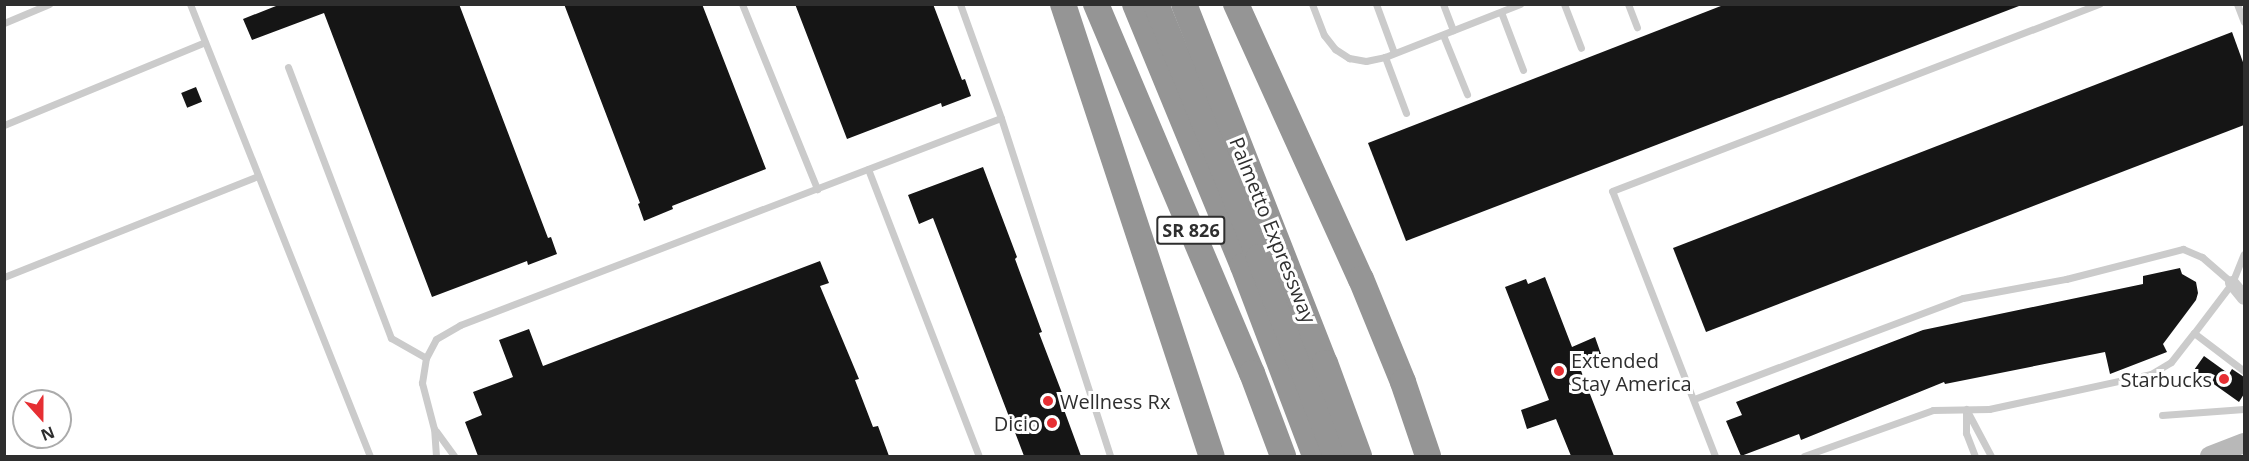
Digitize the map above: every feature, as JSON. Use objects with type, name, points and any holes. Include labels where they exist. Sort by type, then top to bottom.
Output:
[{"type":"highway","points":[[1063,4],[1212,456]]},
{"type":"highway","name":"SR 826","points":[[1096,4],[1252,373],[1283,456]]},
{"type":"highway","points":[[1135,4],[1243,266],[1315,456]]},
{"type":"highway","points":[[1156,4],[1259,257],[1336,456]]},
{"type":"highway","name":"Palmetto Expressway","points":[[1184,4],[1325,363],[1359,456]]},
{"type":"highway","points":[[1236,4],[1361,279],[1403,382],[1428,456]]},
{"type":"main road","points":[[2210,456],[2244,443]]},
{"type":"street","points":[[2232,283],[2244,298]]},
{"type":"lane","points":[[4,23],[50,4]]},
{"type":"lane","points":[[190,4],[370,456]]},
{"type":"lane","points":[[742,4],[817,189]]},
{"type":"lane","points":[[960,4],[1001,118],[1110,456]]},
{"type":"lane","points":[[1312,4],[1324,35],[1335,49],[1350,58],[1366,61],[1385,57],[1520,4]]},
{"type":"lane","points":[[1376,4],[1394,53]]},
{"type":"lane","points":[[1443,4],[1453,30]]},
{"type":"lane","points":[[1564,4],[1581,48]]},
{"type":"lane","points":[[1628,4],[1637,27]]},
{"type":"lane","points":[[1715,456],[1612,191],[2099,4]]},
{"type":"lane","points":[[2237,4],[2244,22]]},
{"type":"lane","points":[[1501,12],[1523,70]]},
{"type":"lane","points":[[1443,35],[1467,94]]},
{"type":"lane","points":[[4,125],[205,42]]},
{"type":"lane","points":[[1385,57],[1406,113]]},
{"type":"lane","points":[[288,67],[391,338],[426,358]]},
{"type":"lane","points":[[436,456],[434,429],[422,383],[426,358],[436,339],[460,325],[1001,118]]},
{"type":"lane","points":[[868,169],[979,456]]},
{"type":"lane","points":[[4,278],[258,176]]},
{"type":"lane","points":[[1694,399],[1963,298],[2066,279],[2183,249],[2202,257],[2232,283]]},
{"type":"lane","points":[[1804,456],[1933,410],[1989,409],[2151,374],[2171,362],[2194,333],[2232,283],[2244,254]]},
{"type":"lane","points":[[2194,333],[2244,371]]},
{"type":"lane","points":[[1966,409],[1966,433],[1975,456]]},
{"type":"lane","points":[[1966,409],[1991,456]]},
{"type":"lane","points":[[2162,415],[2244,409]]},
{"type":"lane","points":[[434,429],[454,456]]},
{"type":"building","points":[[281,4],[459,4],[548,238],[551,237],[557,254],[528,265],[527,261],[432,297],[324,13],[252,40],[243,19]]},
{"type":"building","points":[[564,4],[702,4],[766,169],[672,206],[673,209],[644,221],[638,204],[640,203]]},
{"type":"building","points":[[795,4],[933,4],[962,80],[965,79],[971,96],[942,107],[941,103],[847,139]]},
{"type":"building","points":[[1726,4],[2019,6],[1406,241],[1368,143]]},
{"type":"building","points":[[2232,32],[2244,65],[2244,125],[1706,332],[1673,248]]},
{"type":"building","points":[[196,87],[202,102],[187,108],[181,93]]},
{"type":"building","points":[[983,167],[1017,257],[1015,259],[1042,332],[1039,333],[1067,406],[1063,407],[1081,456],[1024,456],[933,218],[919,224],[908,195]]},
{"type":"building","points":[[820,261],[829,283],[820,286],[859,379],[855,380],[873,427],[878,426],[889,456],[478,456],[465,422],[482,415],[473,392],[513,377],[499,340],[529,329],[543,366]]},
{"type":"building","points":[[2180,268],[2182,274],[2196,282],[2198,293],[2196,300],[2163,344],[2167,352],[2110,374],[2105,352],[1945,384],[1944,382],[1801,440],[1799,434],[1741,456],[1726,421],[1742,415],[1736,402],[1923,330],[2143,284],[2143,276]]},
{"type":"building","name":"Extended Stay America","points":[[1545,277],[1572,347],[1595,337],[1601,354],[1578,363],[1614,456],[1571,456],[1556,419],[1527,429],[1521,410],[1549,400],[1505,287],[1526,279],[1528,284]]},
{"type":"building","name":"Starbucks","points":[[2204,356],[2229,374],[2232,369],[2244,377],[2244,394],[2239,402],[2194,370]]},
{"type":"place","name":"Extended Stay America","points":[[1559,371]]},
{"type":"place","name":"Starbucks","points":[[2224,379]]},
{"type":"place","name":"Wellness Rx","points":[[1048,401]]},
{"type":"place","name":"Dicio","points":[[1052,423]]}]
